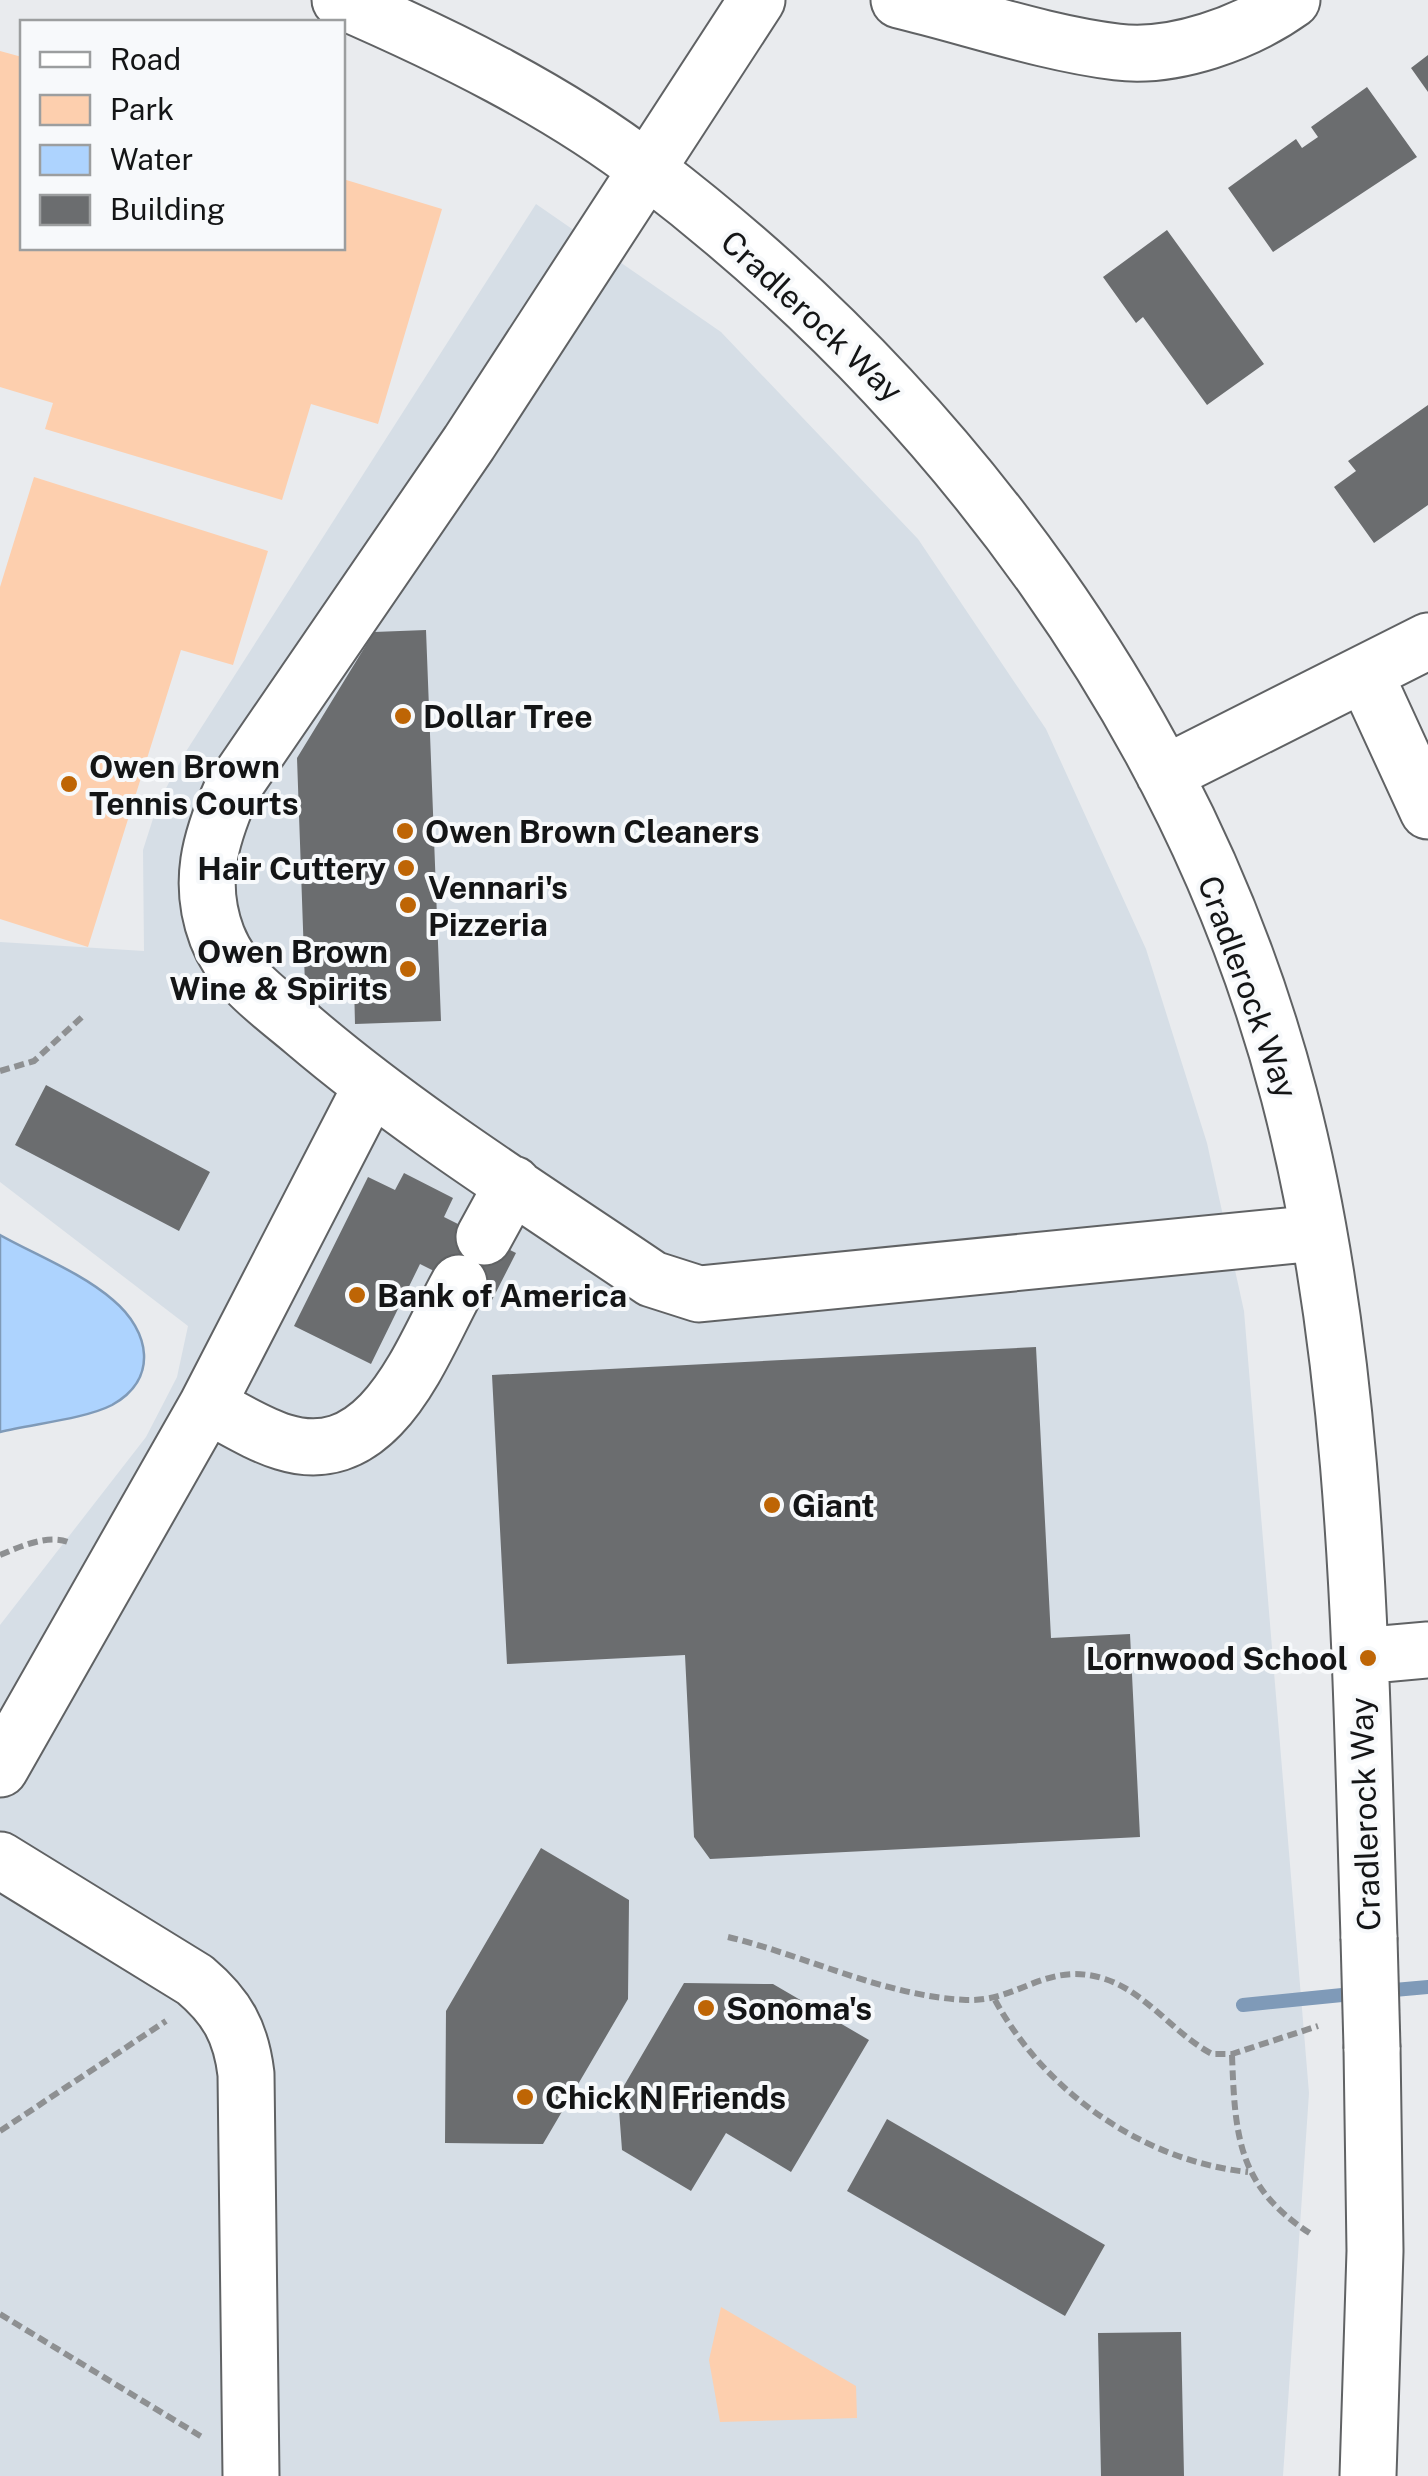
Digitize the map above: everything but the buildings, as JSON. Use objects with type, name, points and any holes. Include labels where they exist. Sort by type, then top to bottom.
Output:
[{"type":"street","name":"Cradlerock Way","points":[[340,0],[400,26],[534,97],[646,168],[801,299],[871,364],[954,458],[1084,637],[1164,774],[1261,1005],[1289,1096],[1317,1233],[1349,1482],[1360,1656],[1372,2048],[1375,2251],[1368,2476]]},
{"type":"street","points":[[756,0],[469,444],[232,790],[212,834],[207,902],[232,966],[371,1088],[652,1279],[699,1294],[1317,1233]]},
{"type":"street","points":[[899,0],[1119,52],[1162,50],[1237,30],[1292,0]]},
{"type":"street","points":[[1164,774],[1428,641]]},
{"type":"street","points":[[1365,674],[1428,811]]},
{"type":"street","points":[[0,1769],[207,1405],[371,1088]]},
{"type":"street","points":[[207,1405],[282,1442],[303,1446],[354,1437],[374,1424],[392,1405],[513,1184]]},
{"type":"street","points":[[1360,1656],[1428,1650]]},
{"type":"street","points":[[0,1860],[195,1980],[218,1999],[235,2024],[243,2048],[251,2463]]},
{"type":"path","points":[[0,1071],[34,1060],[82,1017]]},
{"type":"path","points":[[0,1556],[38,1542],[63,1539],[75,1546]]},
{"type":"path","points":[[728,1937],[920,1993],[995,2000],[1048,1974],[1078,1972],[1110,1980],[1212,2054],[1232,2054],[1318,2026]]},
{"type":"path","points":[[0,2132],[148,2036],[176,2013],[195,1980]]},
{"type":"path","points":[[995,2000],[1016,2040],[1111,2126],[1204,2167],[1248,2172]]},
{"type":"path","points":[[1232,2054],[1237,2131],[1248,2172],[1283,2216],[1311,2234]]},
{"type":"path","points":[[0,2314],[219,2448],[251,2463]]},
{"type":"shaded area","points":[[536,204],[721,332],[918,539],[1046,729],[1146,949],[1207,1143],[1244,1311],[1309,2093],[1283,2476],[0,2476],[0,1625],[146,1437],[177,1377],[188,1326],[0,1182],[0,942],[144,951],[143,850],[158,803],[185,753]]},
{"type":"green space","points":[[0,51],[20,56],[20,250],[345,250],[345,180],[442,209],[378,424],[311,404],[282,500],[45,429],[53,403],[0,387]]},
{"type":"green space","points":[[34,477],[268,551],[233,665],[181,650],[88,947],[0,919],[0,587]]},
{"type":"green space","points":[[721,2307],[856,2386],[857,2418],[720,2422],[709,2360]]},
{"type":"water","points":[[0,1235],[87,1281],[126,1312],[141,1340],[143,1369],[127,1394],[112,1405],[0,1432]]},
{"type":"waterway","points":[[1383,1991],[1428,1987]]},
{"type":"waterway","points":[[1243,2005],[1362,1993]]},
{"type":"place","name":"Dollar Tree","points":[[403,716]]},
{"type":"place","name":"Owen Brown Tennis Courts","points":[[69,784]]},
{"type":"place","name":"Owen Brown Cleaners","points":[[405,831]]},
{"type":"place","name":"Hair Cuttery","points":[[406,868]]},
{"type":"place","name":"Vennari's Pizzeria","points":[[408,905]]},
{"type":"place","name":"Owen Brown Wine & Spirits","points":[[408,969]]},
{"type":"place","name":"Bank of America","points":[[357,1295]]},
{"type":"place","name":"Giant","points":[[772,1505]]},
{"type":"place","name":"Lornwood School","points":[[1368,1658]]},
{"type":"place","name":"Sonoma's","points":[[706,2008]]},
{"type":"place","name":"Chick N Friends","points":[[525,2097]]}]
